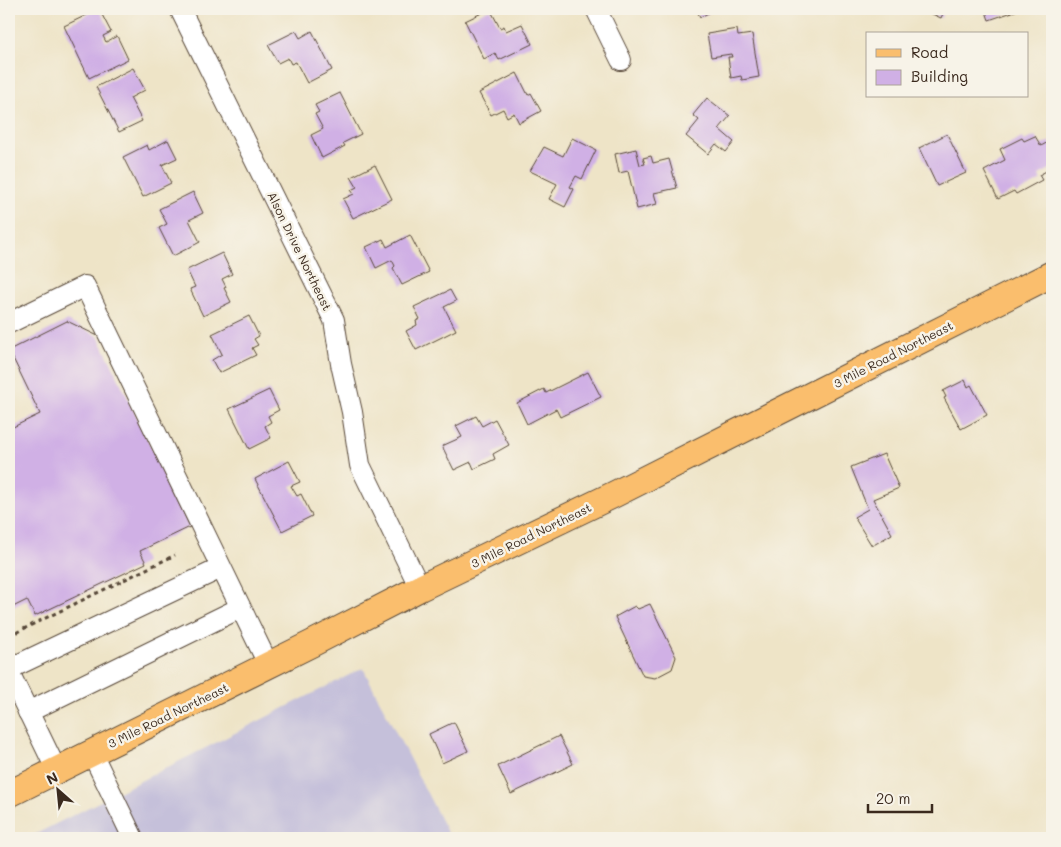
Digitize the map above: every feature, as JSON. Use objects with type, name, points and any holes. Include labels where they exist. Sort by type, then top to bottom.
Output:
[{"type":"main road","name":"3 Mile Road Northeast","points":[[9,794],[268,666],[420,588],[611,496],[1052,274]]},
{"type":"street","name":"Alson Drive Northeast","points":[[180,9],[334,320],[360,465],[420,588]]},
{"type":"street","points":[[596,9],[621,60]]},
{"type":"street","points":[[9,323],[85,286],[268,666]]},
{"type":"street","points":[[57,770],[9,670],[221,568]]},
{"type":"street","points":[[28,712],[240,608]]},
{"type":"street","points":[[92,753],[133,838]]},
{"type":"path","points":[[9,636],[175,555]]},
{"type":"shaded area","points":[[363,668],[450,838],[28,838]]},
{"type":"building","points":[[99,9],[111,32],[103,36],[106,42],[117,36],[128,59],[89,78],[64,26]]},
{"type":"building","points":[[490,9],[500,28],[504,26],[506,31],[522,24],[532,44],[499,60],[495,53],[484,59],[465,21]]},
{"type":"building","points":[[696,9],[717,9],[700,17]]},
{"type":"building","points":[[921,9],[945,9],[941,18]]},
{"type":"building","points":[[985,9],[1021,9],[989,20]]},
{"type":"building","points":[[737,29],[738,36],[752,34],[759,77],[742,80],[741,76],[731,78],[728,57],[732,57],[731,54],[711,57],[707,34]]},
{"type":"building","points":[[296,31],[300,38],[312,31],[332,70],[307,83],[296,62],[291,64],[288,58],[278,63],[268,45]]},
{"type":"building","points":[[133,68],[145,90],[130,98],[142,121],[119,132],[96,87]]},
{"type":"building","points":[[517,73],[528,95],[531,93],[541,111],[519,123],[514,113],[507,117],[503,109],[491,115],[479,93]]},
{"type":"building","points":[[340,93],[361,134],[343,143],[345,146],[322,158],[311,135],[323,129],[315,114],[319,112],[315,105]]},
{"type":"building","points":[[707,98],[730,116],[719,129],[734,142],[726,152],[716,144],[708,154],[686,136],[699,120],[693,115]]},
{"type":"building","points":[[947,134],[966,173],[937,186],[919,148]]},
{"type":"building","points":[[1035,136],[1041,146],[1050,141],[1052,146],[1052,168],[1039,175],[1042,180],[1016,194],[1014,191],[998,199],[984,171],[1005,160],[1000,149],[1022,138],[1024,141]]},
{"type":"building","points":[[572,138],[596,150],[582,179],[576,176],[570,187],[574,189],[565,207],[549,199],[557,184],[530,171],[544,147],[563,156]]},
{"type":"building","points":[[168,140],[177,158],[162,165],[171,183],[143,197],[123,157],[147,145],[149,150]]},
{"type":"building","points":[[636,149],[640,165],[645,164],[643,158],[651,156],[653,163],[669,159],[677,188],[654,193],[657,204],[637,209],[628,171],[619,173],[615,154]]},
{"type":"building","points":[[375,165],[392,199],[353,218],[343,199],[354,194],[351,190],[357,187],[351,177]]},
{"type":"building","points":[[193,192],[203,213],[189,220],[200,242],[173,256],[159,228],[167,224],[159,209]]},
{"type":"building","points":[[410,235],[429,272],[402,285],[393,268],[395,266],[392,260],[376,268],[366,247],[383,239],[387,247]]},
{"type":"building","points":[[222,253],[232,274],[222,279],[231,302],[203,316],[190,289],[195,287],[187,270]]},
{"type":"building","points":[[450,290],[456,301],[444,307],[456,330],[416,350],[406,331],[417,325],[416,321],[420,319],[414,307]]},
{"type":"building","points":[[249,316],[259,336],[254,339],[258,345],[252,348],[256,355],[219,373],[212,360],[222,354],[212,334]]},
{"type":"building","points":[[67,321],[98,336],[190,527],[140,551],[146,563],[35,616],[27,600],[9,609],[9,429],[40,414],[9,350]]},
{"type":"building","points":[[588,372],[601,397],[560,417],[556,409],[527,424],[517,403],[544,389],[546,393]]},
{"type":"building","points":[[965,380],[968,387],[971,385],[987,415],[961,429],[944,398],[946,397],[943,391]]},
{"type":"building","points":[[269,390],[279,410],[268,416],[271,422],[265,426],[271,438],[249,449],[229,409]]},
{"type":"building","points":[[476,416],[482,426],[495,419],[509,445],[493,454],[495,459],[474,469],[471,462],[454,470],[442,446],[462,437],[456,426]]},
{"type":"building","points":[[884,454],[899,488],[873,499],[892,534],[872,546],[854,517],[868,509],[851,467]]},
{"type":"building","points":[[289,461],[300,482],[291,486],[297,496],[301,494],[312,516],[282,531],[255,479]]},
{"type":"building","points":[[650,604],[676,657],[672,669],[655,678],[643,676],[615,617],[635,606],[638,609]]},
{"type":"building","points":[[454,722],[468,751],[442,763],[429,734]]},
{"type":"building","points":[[559,736],[573,764],[511,794],[498,766]]}]
